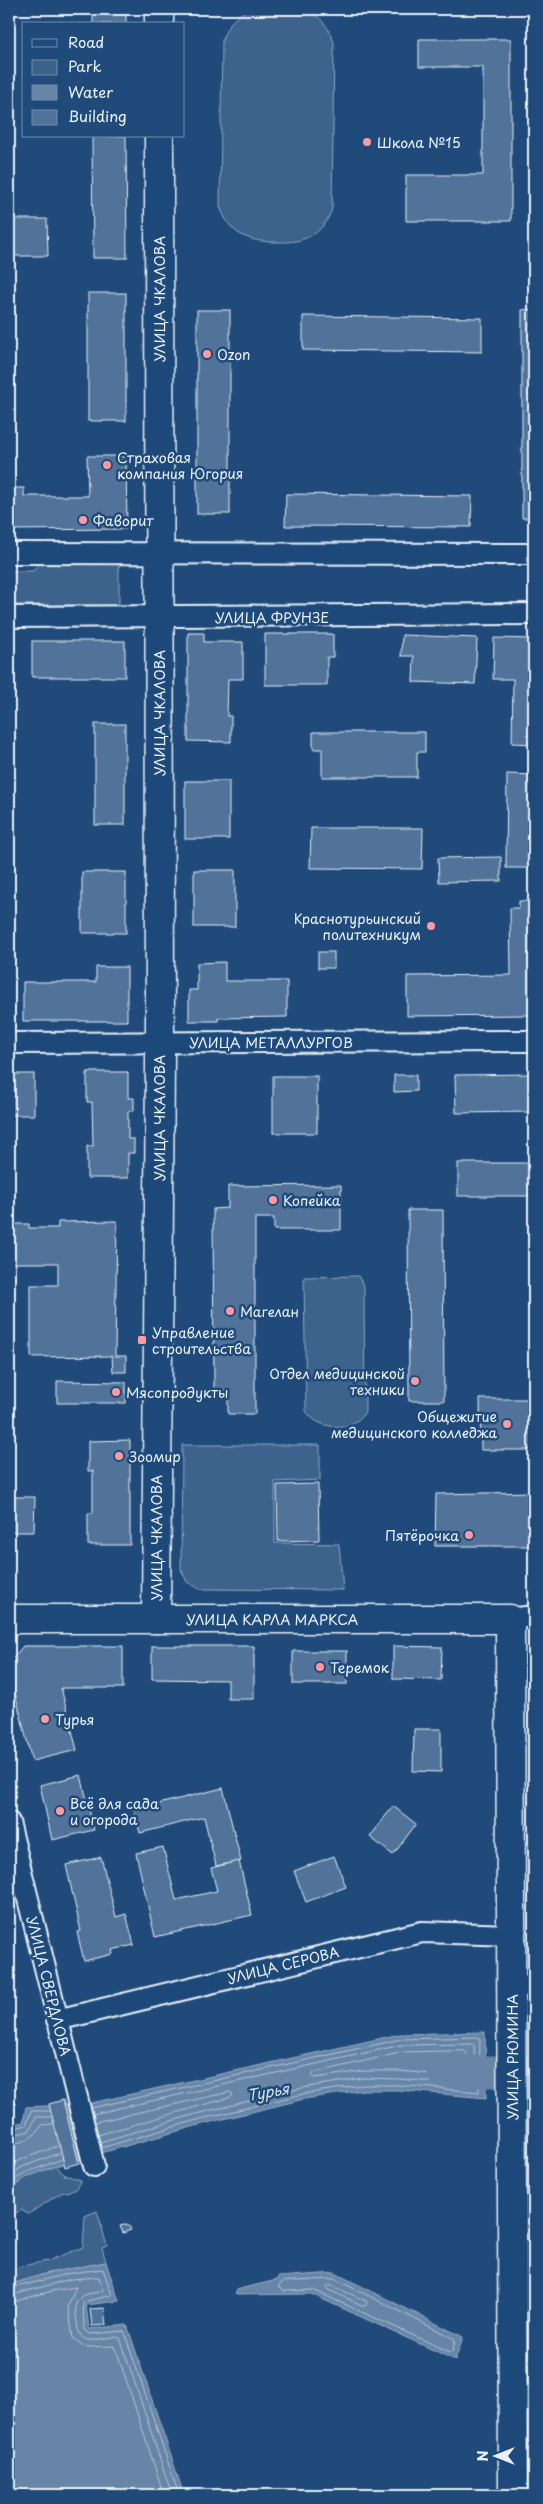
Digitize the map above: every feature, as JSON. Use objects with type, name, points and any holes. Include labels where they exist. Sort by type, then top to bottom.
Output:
[{"type":"main road","points":[[159,9],[159,22]]},
{"type":"main road","name":"УЛИЦА ЧКАЛОВА","points":[[156,1619],[160,1041],[159,138]]},
{"type":"main road","name":"УЛИЦА КАРЛА МАРКСА","points":[[9,1619],[522,1617]]},
{"type":"main road","name":"УЛИЦА РЮМИНА","points":[[514,2495],[512,2020],[523,1986],[511,1935],[522,1617]]},
{"type":"street","points":[[9,553],[534,554]]},
{"type":"street","name":"УЛИЦА ФРУНЗЕ","points":[[9,617],[534,614]]},
{"type":"street","name":"УЛИЦА МЕТАЛЛУРГОВ","points":[[9,1043],[534,1041]]},
{"type":"street","name":"УЛИЦА СВЕРДЛОВА","points":[[9,1822],[94,2166]]},
{"type":"street","name":"УЛИЦА СЕРОВА","points":[[57,2020],[422,1932],[511,1935]]},
{"type":"green space","points":[[251,9],[304,9],[315,14],[323,22],[334,43],[332,209],[318,231],[311,236],[296,241],[267,242],[241,235],[229,224],[220,206],[222,40],[233,21]]},
{"type":"green space","points":[[40,561],[119,562],[119,605],[9,605],[9,571],[33,571]]},
{"type":"green space","points":[[358,1276],[364,1286],[365,1412],[360,1419],[344,1426],[327,1425],[311,1418],[306,1411],[304,1277]]},
{"type":"green space","points":[[182,1445],[320,1445],[320,1480],[275,1482],[275,1543],[339,1544],[343,1590],[200,1589],[187,1582],[181,1569]]},
{"type":"green space","points":[[55,2166],[65,2175],[81,2180],[75,2190],[61,2193],[28,2214],[21,2210],[9,2217],[9,2190],[27,2177]]},
{"type":"green space","points":[[97,2211],[107,2246],[102,2248],[106,2262],[48,2273],[9,2285],[9,2271],[21,2266],[48,2261],[83,2247],[85,2216]]},
{"type":"water","name":"Турья","points":[[485,2032],[486,2098],[398,2090],[363,2090],[304,2099],[199,2125],[56,2166],[27,2177],[9,2190],[9,2125],[23,2122],[26,2107],[87,2104],[400,2034]]},
{"type":"water","points":[[106,2262],[119,2301],[86,2305],[89,2329],[127,2325],[184,2495],[9,2495],[9,2285],[48,2273]]},
{"type":"water","points":[[335,2273],[463,2337],[455,2360],[311,2294],[236,2295],[235,2290],[277,2280],[278,2277]]},
{"type":"building","points":[[93,9],[126,9],[126,22],[93,22]]},
{"type":"building","points":[[419,39],[511,39],[511,221],[406,221],[406,175],[483,175],[483,67],[419,67]]},
{"type":"building","points":[[92,138],[126,138],[127,258],[93,258]]},
{"type":"building","points":[[9,219],[47,219],[48,256],[9,256]]},
{"type":"building","points":[[88,293],[126,293],[126,421],[88,421]]},
{"type":"building","points":[[534,309],[534,518],[522,518],[522,310]]},
{"type":"building","points":[[197,310],[230,310],[230,514],[197,514]]},
{"type":"building","points":[[303,316],[482,318],[482,352],[303,350]]},
{"type":"building","points":[[87,456],[126,456],[127,529],[9,530],[9,488],[24,488],[24,496],[88,496]]},
{"type":"building","points":[[286,494],[472,496],[471,527],[285,526]]},
{"type":"building","points":[[531,632],[534,632],[534,744],[512,743],[513,679],[493,679],[494,638],[531,639]]},
{"type":"building","points":[[188,633],[204,633],[204,642],[243,642],[243,679],[228,679],[227,716],[231,716],[231,742],[188,741]]},
{"type":"building","points":[[265,634],[333,634],[333,657],[327,657],[327,685],[265,685]]},
{"type":"building","points":[[402,635],[477,638],[475,684],[413,682],[414,656],[401,656]]},
{"type":"building","points":[[32,641],[125,641],[125,677],[32,677]]},
{"type":"building","points":[[95,724],[125,724],[125,825],[95,825]]},
{"type":"building","points":[[313,732],[425,732],[425,752],[417,752],[417,777],[322,777],[322,749],[313,749]]},
{"type":"building","points":[[507,774],[534,775],[534,868],[506,868]]},
{"type":"building","points":[[185,781],[229,781],[229,839],[185,839]]},
{"type":"building","points":[[311,828],[423,828],[422,869],[310,868]]},
{"type":"building","points":[[501,857],[501,881],[439,882],[438,858]]},
{"type":"building","points":[[194,870],[235,870],[235,927],[194,927]]},
{"type":"building","points":[[82,872],[126,872],[126,933],[82,933]]},
{"type":"building","points":[[519,901],[534,901],[534,1015],[407,1016],[407,976],[511,975],[510,908],[519,908]]},
{"type":"building","points":[[318,952],[334,952],[334,968],[318,968]]},
{"type":"building","points":[[225,962],[225,981],[287,981],[287,1017],[218,1018],[218,1021],[189,1021],[189,990],[197,990],[197,963]]},
{"type":"building","points":[[96,967],[127,967],[127,1021],[23,1021],[23,982],[96,982]]},
{"type":"building","points":[[87,1072],[128,1072],[128,1098],[134,1098],[134,1111],[128,1111],[128,1139],[134,1139],[134,1153],[128,1153],[128,1178],[87,1178],[87,1146],[93,1146],[92,1102],[87,1102]]},
{"type":"building","points":[[9,1074],[34,1074],[34,1115],[9,1115]]},
{"type":"building","points":[[534,1074],[534,1112],[456,1113],[455,1075]]},
{"type":"building","points":[[394,1075],[416,1075],[416,1091],[394,1092]]},
{"type":"building","points":[[273,1076],[317,1076],[317,1133],[273,1133]]},
{"type":"building","points":[[458,1163],[534,1163],[534,1196],[458,1196]]},
{"type":"building","points":[[341,1185],[341,1230],[274,1230],[274,1218],[255,1218],[255,1414],[228,1414],[228,1391],[214,1391],[213,1209],[228,1208],[228,1186]]},
{"type":"building","points":[[408,1210],[443,1210],[444,1401],[409,1401]]},
{"type":"building","points":[[117,1221],[115,1356],[126,1356],[126,1372],[113,1372],[112,1356],[31,1357],[31,1285],[58,1285],[58,1263],[9,1263],[9,1224],[29,1224],[29,1228],[58,1228],[58,1222]]},
{"type":"building","points":[[57,1381],[126,1382],[126,1403],[57,1403]]},
{"type":"building","name":"Общежитие медицинского колледжа","points":[[480,1399],[534,1399],[534,1450],[481,1450]]},
{"type":"building","points":[[130,1440],[130,1545],[88,1545],[88,1513],[93,1513],[93,1471],[88,1471],[88,1441]]},
{"type":"building","points":[[318,1484],[319,1540],[278,1541],[277,1485]]},
{"type":"building","points":[[534,1492],[534,1546],[435,1546],[436,1494]]},
{"type":"building","points":[[9,1497],[35,1497],[34,1532],[9,1532]]},
{"type":"building","name":"Турья","points":[[23,1646],[123,1646],[123,1688],[61,1688],[77,1750],[32,1761],[9,1669],[9,1663]]},
{"type":"building","points":[[152,1646],[254,1646],[254,1699],[228,1699],[228,1680],[152,1679]]},
{"type":"building","points":[[393,1646],[442,1647],[441,1680],[393,1679]]},
{"type":"building","name":"Теремок","points":[[293,1651],[347,1651],[347,1684],[293,1684]]},
{"type":"building","points":[[414,1729],[441,1729],[441,1772],[413,1771]]},
{"type":"building","points":[[81,1775],[94,1830],[52,1840],[40,1785]]},
{"type":"building","points":[[223,1788],[241,1861],[216,1866],[204,1817],[140,1833],[134,1810]]},
{"type":"building","points":[[393,1806],[416,1824],[393,1855],[370,1837]]},
{"type":"building","points":[[163,1847],[176,1900],[217,1891],[211,1868],[239,1861],[252,1915],[155,1937],[136,1853]]},
{"type":"building","points":[[334,1856],[346,1887],[306,1902],[294,1871]]},
{"type":"building","points":[[101,1857],[116,1917],[126,1914],[134,1945],[112,1950],[113,1954],[84,1961],[77,1932],[81,1931],[66,1865]]},
{"type":"building","points":[[63,2100],[79,2163],[65,2167],[49,2104]]},
{"type":"building","points":[[128,2224],[131,2230],[123,2233],[120,2226]]},
{"type":"building","points":[[104,2308],[106,2325],[92,2326],[90,2309]]},
{"type":"waterway","name":"Турья","points":[[442,2071],[534,2072]]},
{"type":"place","name":"Школа №15","points":[[367,142]]},
{"type":"place","name":"Ozon","points":[[207,354]]},
{"type":"place","name":"Страховая компания Югория","points":[[107,465]]},
{"type":"place","name":"Фаворит","points":[[83,520]]},
{"type":"place","name":"Краснотурьинский политехникум","points":[[431,926]]},
{"type":"place","name":"Копейка","points":[[273,1200]]},
{"type":"place","name":"Магелан","points":[[230,1311]]},
{"type":"place","name":"Управление строительства","points":[[142,1340]]},
{"type":"place","name":"Отдел медицинской техники","points":[[415,1381]]},
{"type":"place","name":"Мясопродукты","points":[[116,1392]]},
{"type":"place","name":"Общежитие медицинского колледжа","points":[[507,1424]]},
{"type":"place","name":"Зоомир","points":[[119,1456]]},
{"type":"place","name":"Пятёрочка","points":[[469,1535]]},
{"type":"place","name":"Теремок","points":[[320,1667]]},
{"type":"place","name":"Турья","points":[[45,1719]]},
{"type":"place","name":"Всё для сада и огорода","points":[[60,1811]]}]
